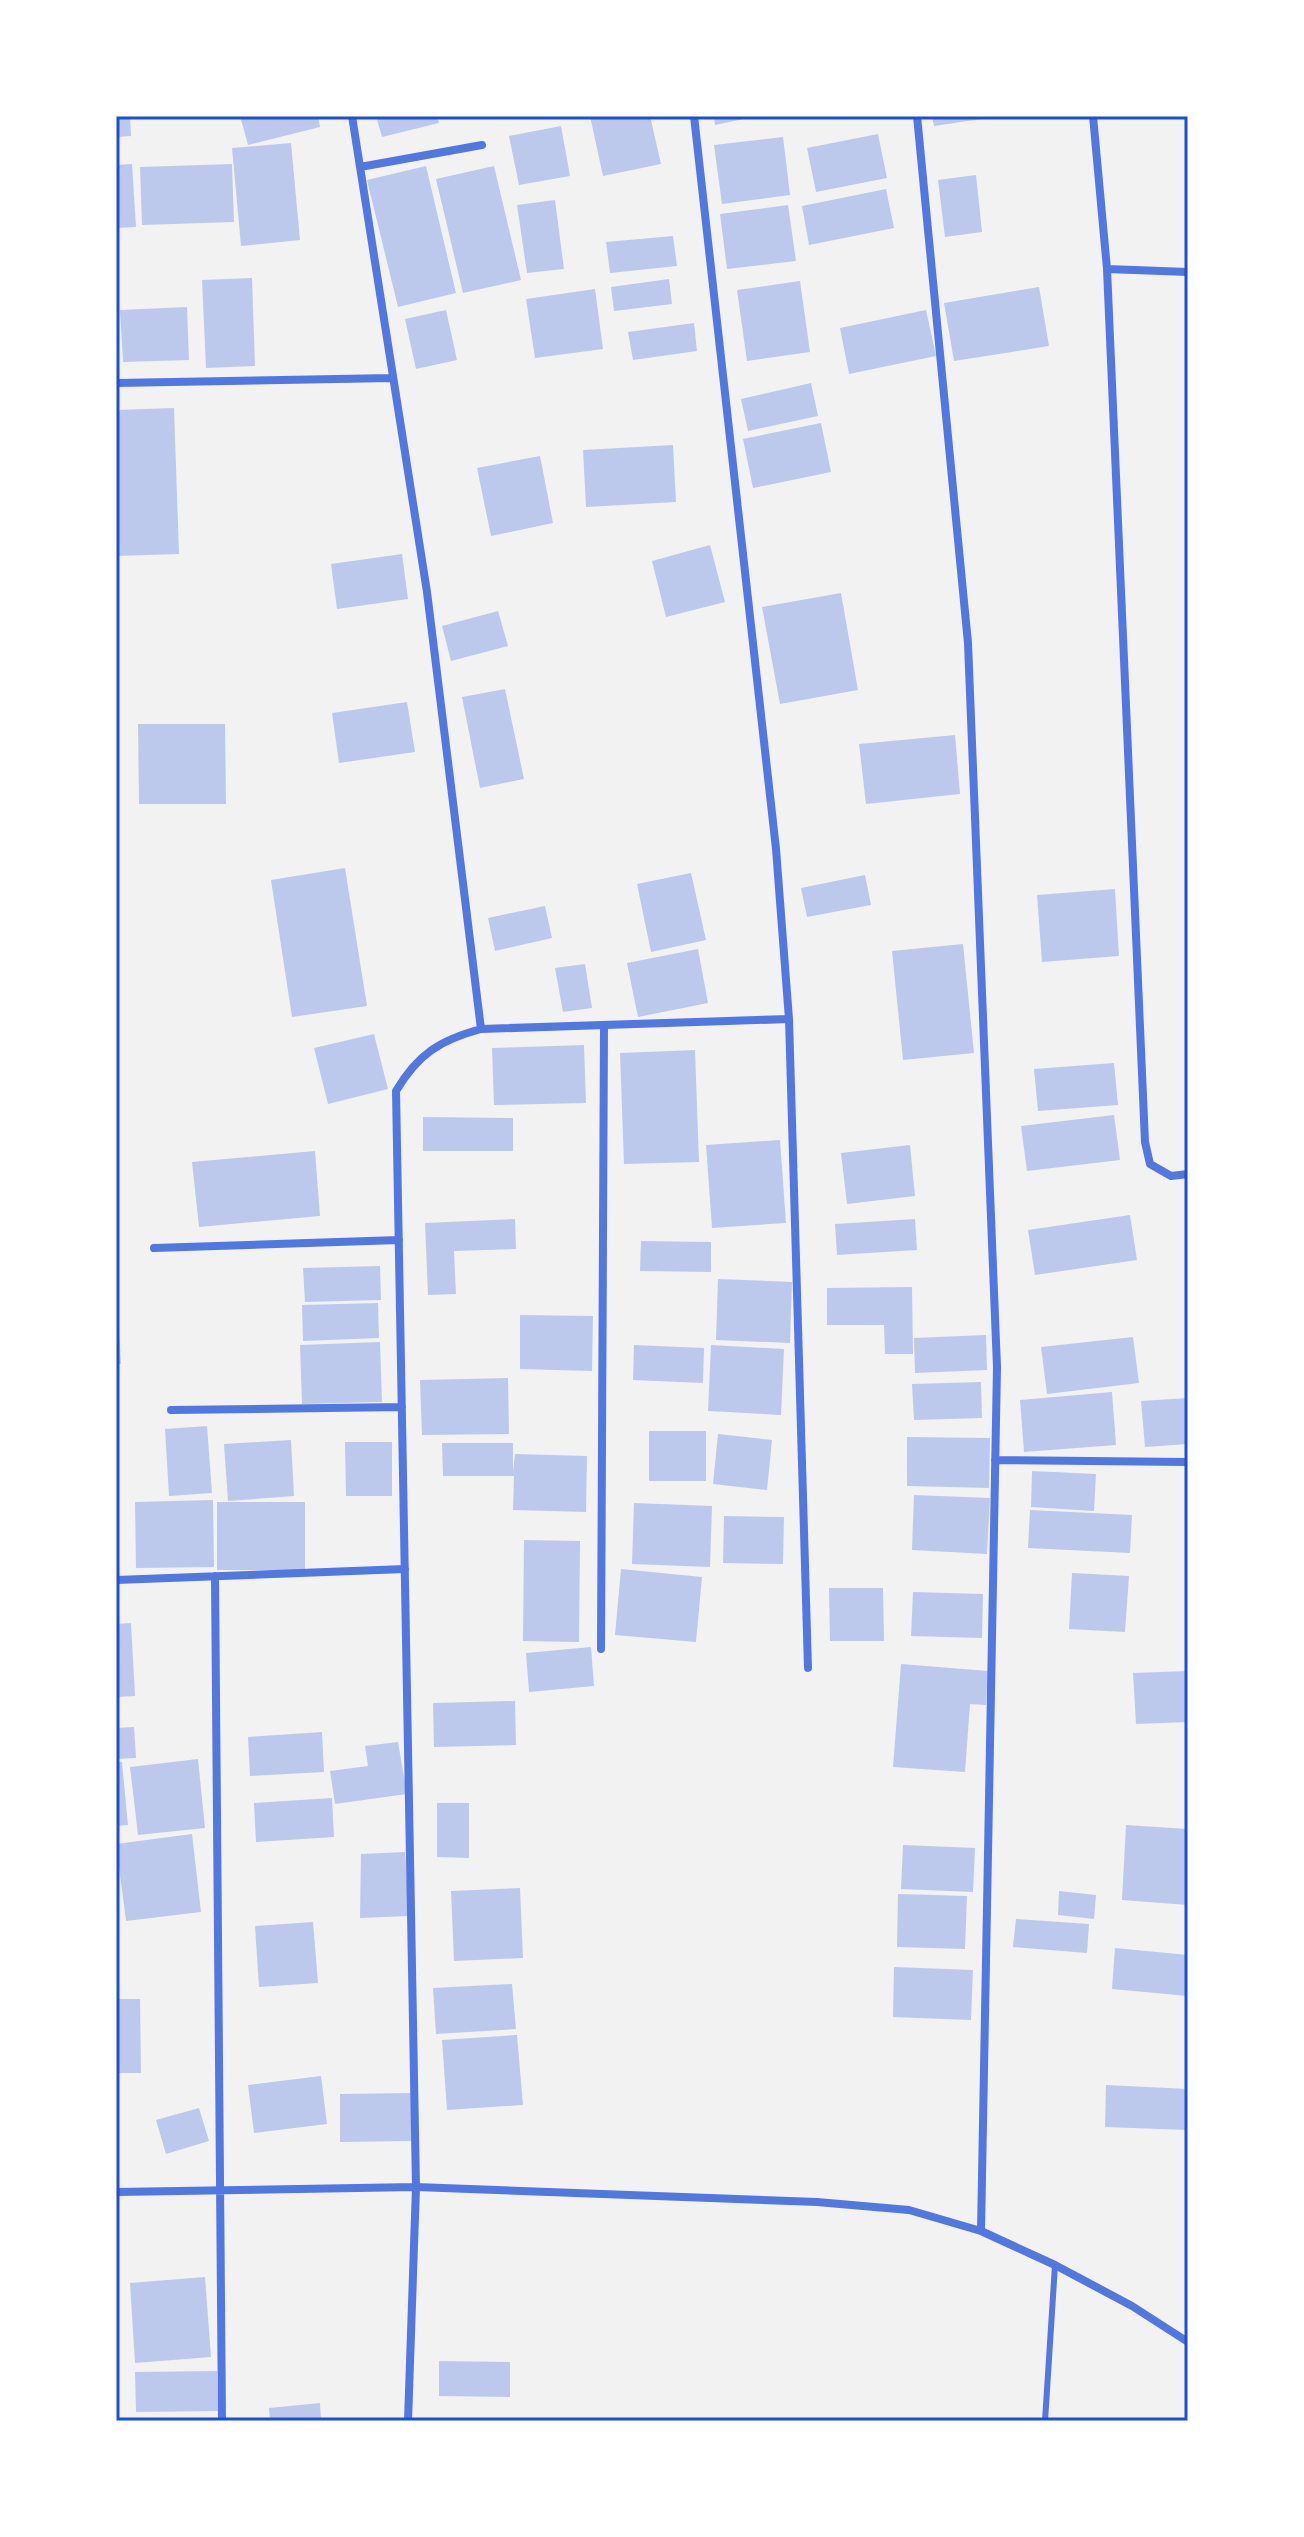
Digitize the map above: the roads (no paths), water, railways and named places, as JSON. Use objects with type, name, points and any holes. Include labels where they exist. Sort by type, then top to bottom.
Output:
[{"type":"street","points":[[352,116],[427,592],[481,1029]]},
{"type":"street","points":[[694,116],[774,833],[789,1019],[808,1668]]},
{"type":"street","points":[[917,116],[968,643],[997,1367],[981,2231]]},
{"type":"street","points":[[1093,116],[1107,269],[1145,1142],[1150,1164],[1171,1176],[1188,1174]]},
{"type":"street","points":[[360,167],[482,145]]},
{"type":"street","points":[[1107,269],[1188,272]]},
{"type":"street","points":[[116,383],[392,378]]},
{"type":"street","points":[[408,2421],[416,2187],[396,1091],[411,1067],[429,1051],[452,1037],[481,1029],[789,1019]]},
{"type":"street","points":[[601,1649],[604,1027]]},
{"type":"street","points":[[154,1248],[399,1240]]},
{"type":"street","points":[[171,1410],[402,1407]]},
{"type":"street","points":[[995,1460],[1188,1462]]},
{"type":"street","points":[[116,1580],[405,1569]]},
{"type":"street","points":[[215,1576],[222,2421]]},
{"type":"street","points":[[116,2192],[416,2187],[817,2202],[909,2210],[981,2231],[1055,2265],[1132,2306],[1188,2342]]},
{"type":"lane","points":[[1045,2421],[1055,2265]]}]
